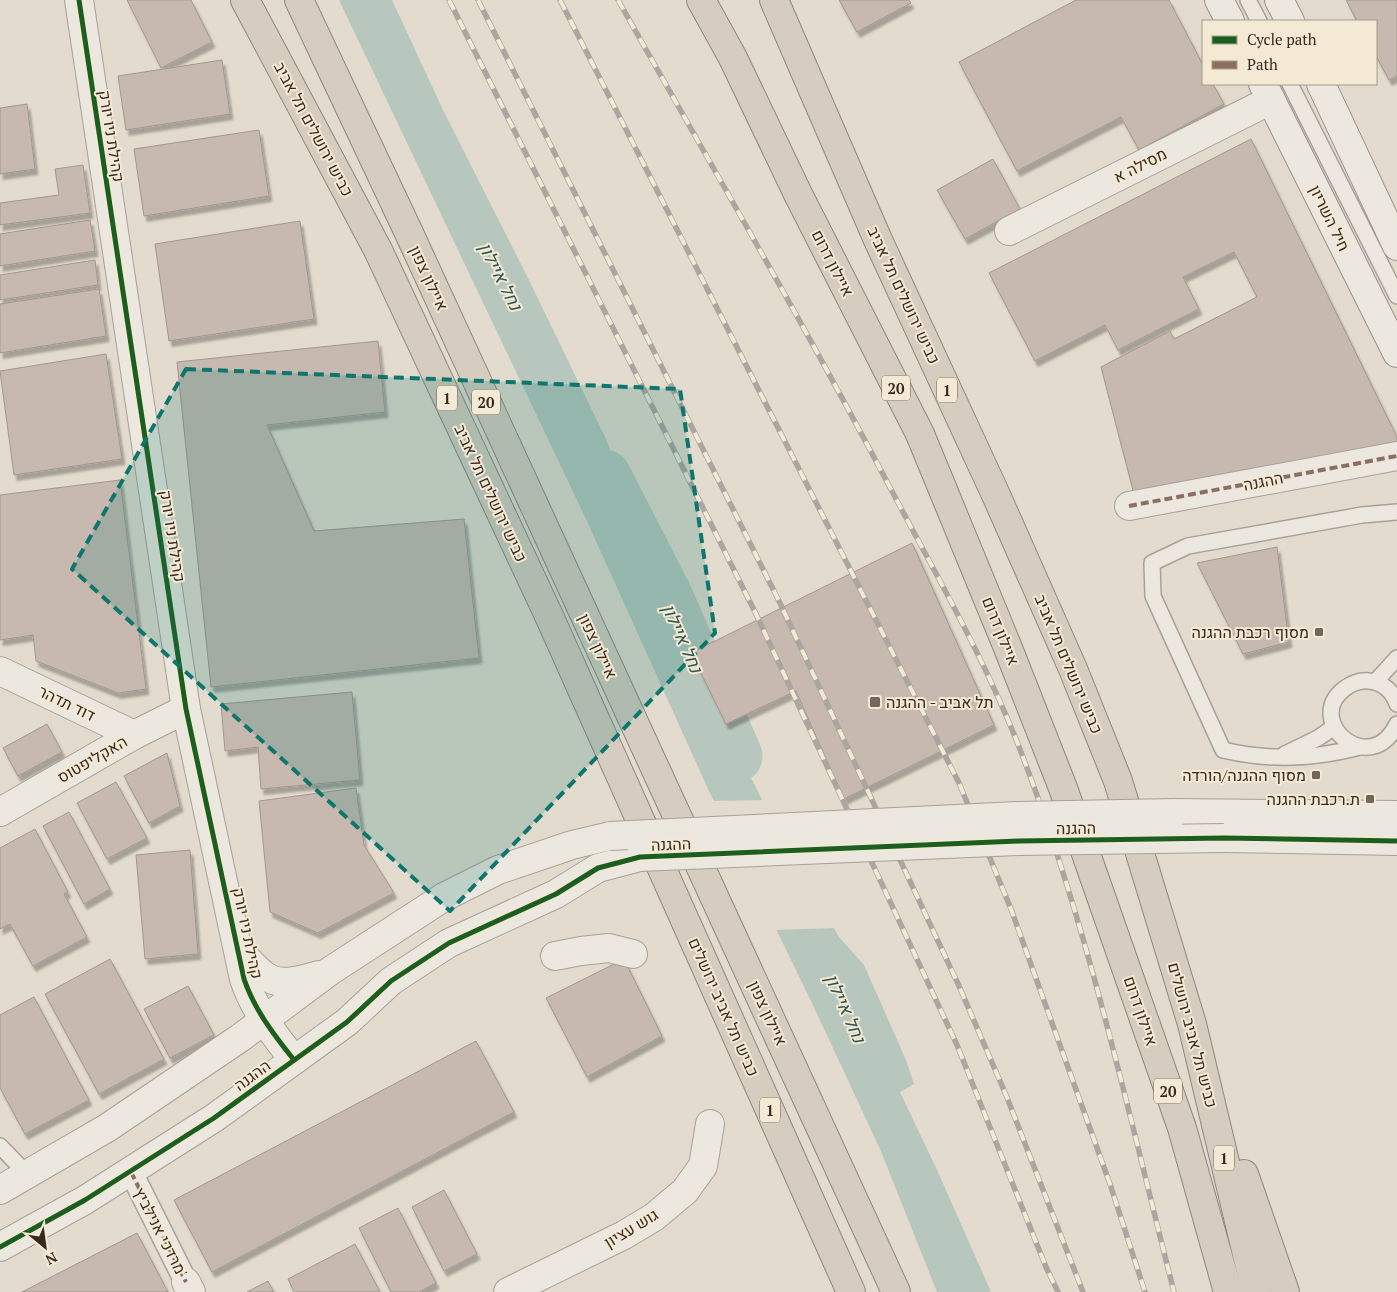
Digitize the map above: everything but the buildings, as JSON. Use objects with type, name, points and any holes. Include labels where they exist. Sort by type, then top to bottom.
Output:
[{"type":"highway","name":"כביש ירושלים תל אביב","points":[[245,0],[378,250],[546,609],[633,804]]},
{"type":"highway","name":"איילון צפון","points":[[299,0],[413,242],[896,1292]]},
{"type":"highway","name":"איילון דרום","points":[[701,0],[732,58],[798,194],[920,434],[1008,648],[1063,788],[1182,1128],[1228,1292]]},
{"type":"highway","name":"כביש ירושלים תל אביב","points":[[774,0],[878,240],[1073,669],[1118,781]]},
{"type":"highway","name":"כביש תל אביב ירושלים","points":[[1118,781],[1192,1024],[1256,1292]]},
{"type":"highway","name":"כביש תל אביב ירושלים","points":[[633,804],[851,1292]]},
{"type":"highway","points":[[1192,1024],[1285,1292]]},
{"type":"street","name":"קהילת ניו יורק","points":[[79,0],[186,709],[250,996],[264,1020],[294,1060]]},
{"type":"street","points":[[1218,0],[1229,20]]},
{"type":"street","points":[[1279,0],[1289,20]]},
{"type":"street","points":[[1321,85],[1397,246]]},
{"type":"street","name":"מסילה א","points":[[1009,231],[1275,89]]},
{"type":"street","name":"חיל השריון","points":[[1275,89],[1397,353]]},
{"type":"street","name":"ההגנה","points":[[1129,506],[1397,456]]},
{"type":"street","name":"דוד תדהר","points":[[0,670],[134,735]]},
{"type":"street","name":"האקליפטוס","points":[[0,812],[134,735],[186,709]]},
{"type":"street","name":"ההגנה","points":[[0,1190],[107,1128],[264,1020],[330,971],[444,897],[498,870],[572,845],[610,836],[1033,816],[1174,813],[1397,815]]},
{"type":"street","name":"ההגנה","points":[[0,1247],[85,1200],[214,1118],[347,1022],[391,981],[449,943],[556,894],[598,868],[640,857],[1019,841],[1224,838],[1397,842]]},
{"type":"street","points":[[555,956],[609,948],[633,954]]},
{"type":"street","points":[[239,950],[268,979],[282,982],[301,980],[330,971]]},
{"type":"street","name":"גוש עציון","points":[[508,1292],[624,1235],[654,1217],[684,1191],[703,1166],[710,1124]]},
{"type":"street","name":"מרדכי אנילביץ'","points":[[131,1172],[189,1287]]},
{"type":"lane","points":[[1248,0],[1258,20]]},
{"type":"lane","points":[[1275,89],[1397,296]]},
{"type":"lane","points":[[1397,512],[1362,515],[1188,546],[1152,563],[1153,596],[1223,750],[1248,756],[1275,758],[1330,754],[1384,742],[1393,733],[1397,724]]},
{"type":"lane","points":[[1375,682],[1397,658]]},
{"type":"lane","points":[[1360,747],[1349,743],[1340,736],[1334,727],[1333,703],[1340,692],[1350,684],[1362,680],[1375,682],[1386,687],[1394,696],[1397,704]]},
{"type":"lane","points":[[1275,758],[1318,738],[1334,727]]},
{"type":"lane","points":[[0,1146],[28,1175]]},
{"type":"highlighted area","points":[[186,369],[680,389],[715,633],[450,911],[72,569]]},
{"type":"water","points":[[339,0],[392,0],[443,110],[527,276],[606,439],[645,540],[634,547],[780,835],[839,937],[864,965],[906,1060],[914,1084],[900,1092],[991,1292],[937,1292],[880,1149],[811,1001],[708,789],[586,519]]},
{"type":"pier","points":[[765,800],[782,834],[836,928],[774,930],[711,801]]},
{"type":"waterway","name":"נחל איילון","points":[[604,477],[665,596],[735,756]]},
{"type":"railway","points":[[449,0],[755,612],[957,1045],[1046,1267],[1058,1292]]},
{"type":"railway","points":[[478,0],[779,601],[959,986],[1006,1095],[1083,1292]]},
{"type":"railway","points":[[560,0],[959,783],[1011,909],[1110,1184],[1145,1292]]},
{"type":"railway","points":[[618,0],[862,434],[962,622],[1008,719],[1045,818],[1087,952],[1174,1292]]},
{"type":"marked path","points":[[1129,506],[1397,456]]},
{"type":"marked path","points":[[131,1172],[186,1282]]},
{"type":"cycle path","points":[[79,0],[186,709],[244,979],[259,1011],[294,1060]]},
{"type":"cycle path","points":[[0,1247],[85,1200],[214,1118],[347,1022],[391,981],[449,943],[556,894],[598,868],[640,857],[1019,841],[1224,838],[1397,841]]},
{"type":"place","name":"מסוף רכבת ההגנה","points":[[1319,632]]},
{"type":"place","name":"תל אביב - ההגנה","points":[[875,702]]},
{"type":"place","name":"מסוף ההגנה/הורדה","points":[[1316,775]]},
{"type":"place","name":"ת.רכבת ההגנה","points":[[1370,799]]}]
